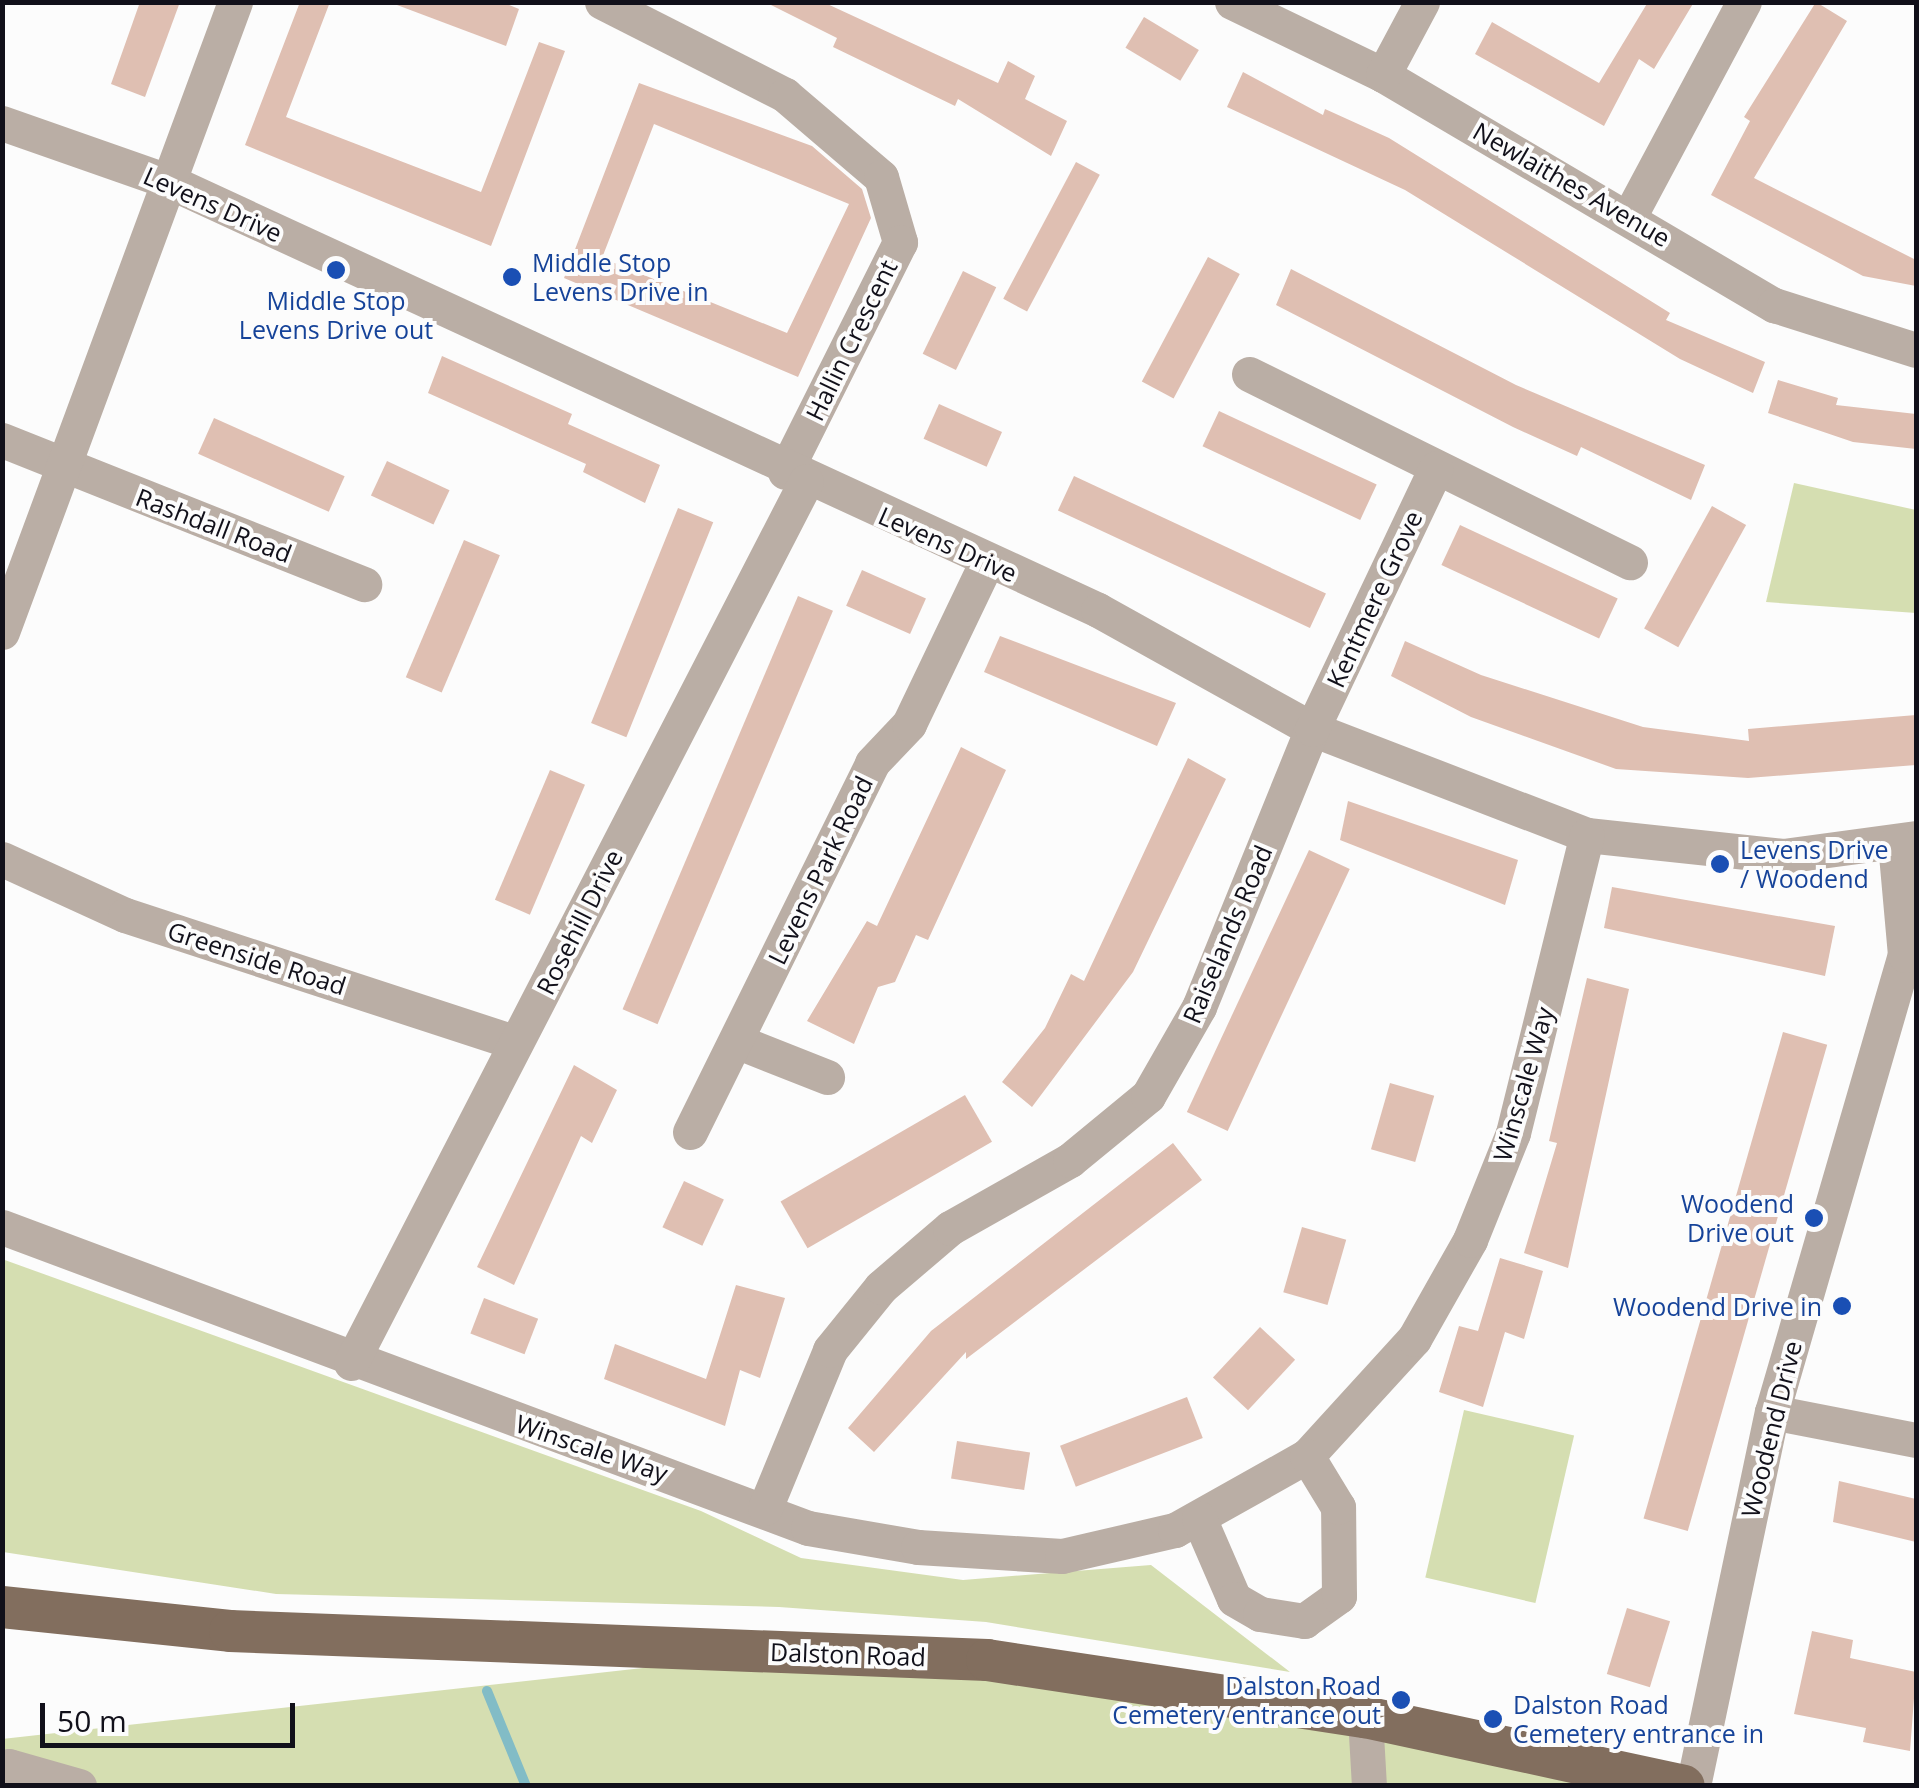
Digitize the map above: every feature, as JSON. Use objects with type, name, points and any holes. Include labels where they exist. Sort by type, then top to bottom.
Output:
[{"type":"main road","name":"Dalston Road","points":[[2,1607],[230,1631],[987,1660],[1366,1716],[1684,1786]]},
{"type":"street","points":[[2,632],[235,2]]},
{"type":"street","name":"Hallin Crescent","points":[[602,2],[785,95],[881,177],[900,242],[796,476]]},
{"type":"street","name":"Newlaithes Avenue","points":[[1232,2],[1383,75],[1774,305],[1916,350]]},
{"type":"street","points":[[1383,75],[1422,2]]},
{"type":"street","points":[[1629,217],[1744,2]]},
{"type":"street","name":"Levens Drive","points":[[2,123],[168,181],[796,476],[1098,610],[1312,728],[1587,835],[1783,856],[1906,840]]},
{"type":"street","points":[[1249,374],[1630,562]]},
{"type":"street","name":"Rashdall Road","points":[[2,440],[364,584]]},
{"type":"street","name":"Kentmere Grove","points":[[1312,728],[1436,468]]},
{"type":"street","name":"Rosehill Drive","points":[[352,1363],[516,1043],[796,476]]},
{"type":"street","name":"Levens Park Road","points":[[690,1132],[872,763],[909,724],[987,561]]},
{"type":"street","name":"Raiselands Road","points":[[765,1508],[830,1350],[882,1287],[950,1228],[1070,1160],[1148,1096],[1199,1008],[1312,728]]},
{"type":"street","name":"Winscale Way","points":[[2,1227],[352,1363],[765,1508],[808,1528],[918,1547],[1062,1556],[1199,1518],[1307,1456],[1414,1339],[1470,1240],[1513,1133],[1587,835]]},
{"type":"street","name":"Woodend Drive","points":[[1693,1786],[1772,1412],[1904,955],[1906,840]]},
{"type":"street","name":"Greenside Road","points":[[2,859],[124,914],[516,1043]]},
{"type":"street","points":[[736,1041],[827,1076]]},
{"type":"street","points":[[1772,1412],[1916,1440]]},
{"type":"street","points":[[1199,1518],[1234,1599],[1260,1614],[1304,1621],[1339,1596],[1338,1507],[1307,1456]]},
{"type":"street","points":[[1366,1716],[1368,1786]]},
{"type":"street","points":[[12,1786],[9,1766],[79,1786]]},
{"type":"green space","points":[[1794,483],[1916,510],[1916,613],[1766,602]]},
{"type":"green space","points":[[2,1259],[701,1511],[801,1558],[963,1580],[1151,1565],[1290,1672],[986,1622],[779,1607],[276,1594],[3,1552]]},
{"type":"green space","points":[[1464,1410],[1574,1435],[1535,1603],[1425,1578]]},
{"type":"green space","points":[[787,1652],[987,1660],[1642,1785],[3,1786],[2,1739]]},
{"type":"building","points":[[140,2],[180,2],[145,97],[111,84]]},
{"type":"building","points":[[300,2],[330,2],[286,117],[481,192],[539,42],[565,51],[491,246],[245,145]]},
{"type":"building","points":[[502,2],[519,9],[506,46],[397,5]]},
{"type":"building","points":[[765,2],[823,2],[998,83],[1008,61],[1035,76],[1025,99],[1067,121],[1051,156],[958,99],[955,106],[833,47],[837,38]]},
{"type":"building","points":[[1648,2],[1694,2],[1654,69],[1639,59],[1604,126],[1475,54],[1492,22],[1599,83]]},
{"type":"building","points":[[1816,2],[1847,21],[1754,178],[1916,260],[1916,286],[1863,276],[1711,195],[1750,121],[1744,117]]},
{"type":"building","points":[[1144,17],[1199,50],[1180,81],[1125,48]]},
{"type":"building","points":[[1243,72],[1323,115],[1325,109],[1389,138],[1670,313],[1666,320],[1765,362],[1753,393],[1680,359],[1405,190],[1227,107]]},
{"type":"building","points":[[639,83],[812,146],[862,189],[871,218],[798,377],[564,278]],"holes":[[[654,124],[849,204],[787,333],[602,258]]]},
{"type":"building","points":[[1076,162],[1100,175],[1027,312],[1003,299]]},
{"type":"building","points":[[1208,257],[1240,274],[1174,398],[1142,381]]},
{"type":"building","points":[[1291,269],[1516,385],[1705,465],[1691,500],[1581,447],[1577,456],[1513,427],[1276,305]]},
{"type":"building","points":[[963,271],[996,287],[956,370],[923,354]]},
{"type":"building","points":[[442,356],[572,414],[568,424],[660,465],[645,503],[583,472],[586,464],[428,393]]},
{"type":"building","points":[[1778,380],[1838,398],[1836,405],[1916,414],[1916,449],[1853,442],[1768,413]]},
{"type":"building","points":[[939,404],[1002,432],[987,467],[924,439]]},
{"type":"building","points":[[1219,411],[1377,485],[1360,520],[1203,446]]},
{"type":"building","points":[[214,418],[345,476],[329,512],[198,454]]},
{"type":"building","points":[[387,461],[450,490],[433,525],[371,495]]},
{"type":"building","points":[[1074,476],[1326,593],[1310,628],[1058,510]]},
{"type":"building","points":[[1712,506],[1746,525],[1678,647],[1644,628]]},
{"type":"building","points":[[678,508],[713,522],[626,737],[591,723]]},
{"type":"building","points":[[1460,525],[1618,599],[1599,638],[1441,565]]},
{"type":"building","points":[[464,540],[500,555],[442,692],[406,677]]},
{"type":"building","points":[[862,570],[926,598],[910,634],[846,606]]},
{"type":"building","points":[[798,596],[833,611],[658,1024],[623,1009]]},
{"type":"building","points":[[1000,636],[1176,703],[1157,746],[984,672]]},
{"type":"building","points":[[1405,641],[1481,675],[1643,727],[1749,741],[1748,729],[1916,715],[1916,765],[1748,778],[1616,769],[1471,717],[1391,676]]},
{"type":"building","points":[[961,747],[1006,770],[928,940],[916,935],[895,982],[878,987],[854,1044],[807,1021],[867,921],[877,926]]},
{"type":"building","points":[[1188,758],[1226,779],[1133,972],[1032,1107],[1002,1082],[1045,1028],[1071,974],[1084,981]]},
{"type":"building","points":[[550,770],[585,785],[530,915],[495,900]]},
{"type":"building","points":[[1348,801],[1518,860],[1505,905],[1340,840]]},
{"type":"building","points":[[1309,850],[1350,869],[1228,1131],[1187,1112]]},
{"type":"building","points":[[1612,887],[1835,926],[1825,976],[1604,928]]},
{"type":"building","points":[[1587,978],[1629,989],[1568,1268],[1524,1253],[1557,1143],[1549,1141]]},
{"type":"building","points":[[1783,1032],[1827,1045],[1688,1531],[1644,1518]]},
{"type":"building","points":[[574,1065],[617,1090],[592,1143],[581,1136],[514,1285],[477,1267]]},
{"type":"building","points":[[1390,1083],[1434,1096],[1415,1162],[1371,1149]]},
{"type":"building","points":[[965,1095],[992,1142],[808,1248],[781,1202]]},
{"type":"building","points":[[1173,1143],[1202,1180],[966,1359],[966,1352],[874,1452],[848,1428],[931,1331]]},
{"type":"building","points":[[684,1181],[724,1200],[702,1246],[662,1227]]},
{"type":"building","points":[[1302,1227],[1346,1240],[1327,1305],[1283,1292]]},
{"type":"building","points":[[1500,1258],[1543,1271],[1524,1339],[1505,1332],[1483,1407],[1439,1392],[1459,1326],[1478,1331]]},
{"type":"building","points":[[736,1285],[785,1298],[760,1378],[740,1370],[725,1426],[604,1379],[615,1344],[706,1379]]},
{"type":"building","points":[[484,1298],[538,1319],[525,1354],[470,1333]]},
{"type":"building","points":[[1260,1327],[1295,1360],[1248,1410],[1213,1377]]},
{"type":"building","points":[[1187,1397],[1203,1438],[1076,1487],[1060,1446]]},
{"type":"building","points":[[957,1441],[1030,1453],[1024,1490],[951,1479]]},
{"type":"building","points":[[1839,1481],[1916,1499],[1916,1542],[1833,1522]]},
{"type":"building","points":[[1627,1608],[1670,1621],[1650,1687],[1607,1674]]},
{"type":"building","points":[[1812,1631],[1853,1640],[1850,1658],[1916,1672],[1910,1751],[1863,1742],[1866,1728],[1794,1714]]},
{"type":"waterway","points":[[487,1691],[526,1786]]},
{"type":"place","name":"Middle Stop Levens Drive out","points":[[336,270]]},
{"type":"place","name":"Middle Stop Levens Drive in","points":[[512,277]]},
{"type":"place","name":"Levens Drive / Woodend","points":[[1720,864]]},
{"type":"place","name":"Woodend Drive out","points":[[1814,1218]]},
{"type":"place","name":"Woodend Drive in","points":[[1842,1306]]},
{"type":"place","name":"Dalston Road Cemetery entrance out","points":[[1401,1700]]},
{"type":"place","name":"Dalston Road Cemetery entrance in","points":[[1493,1719]]}]
